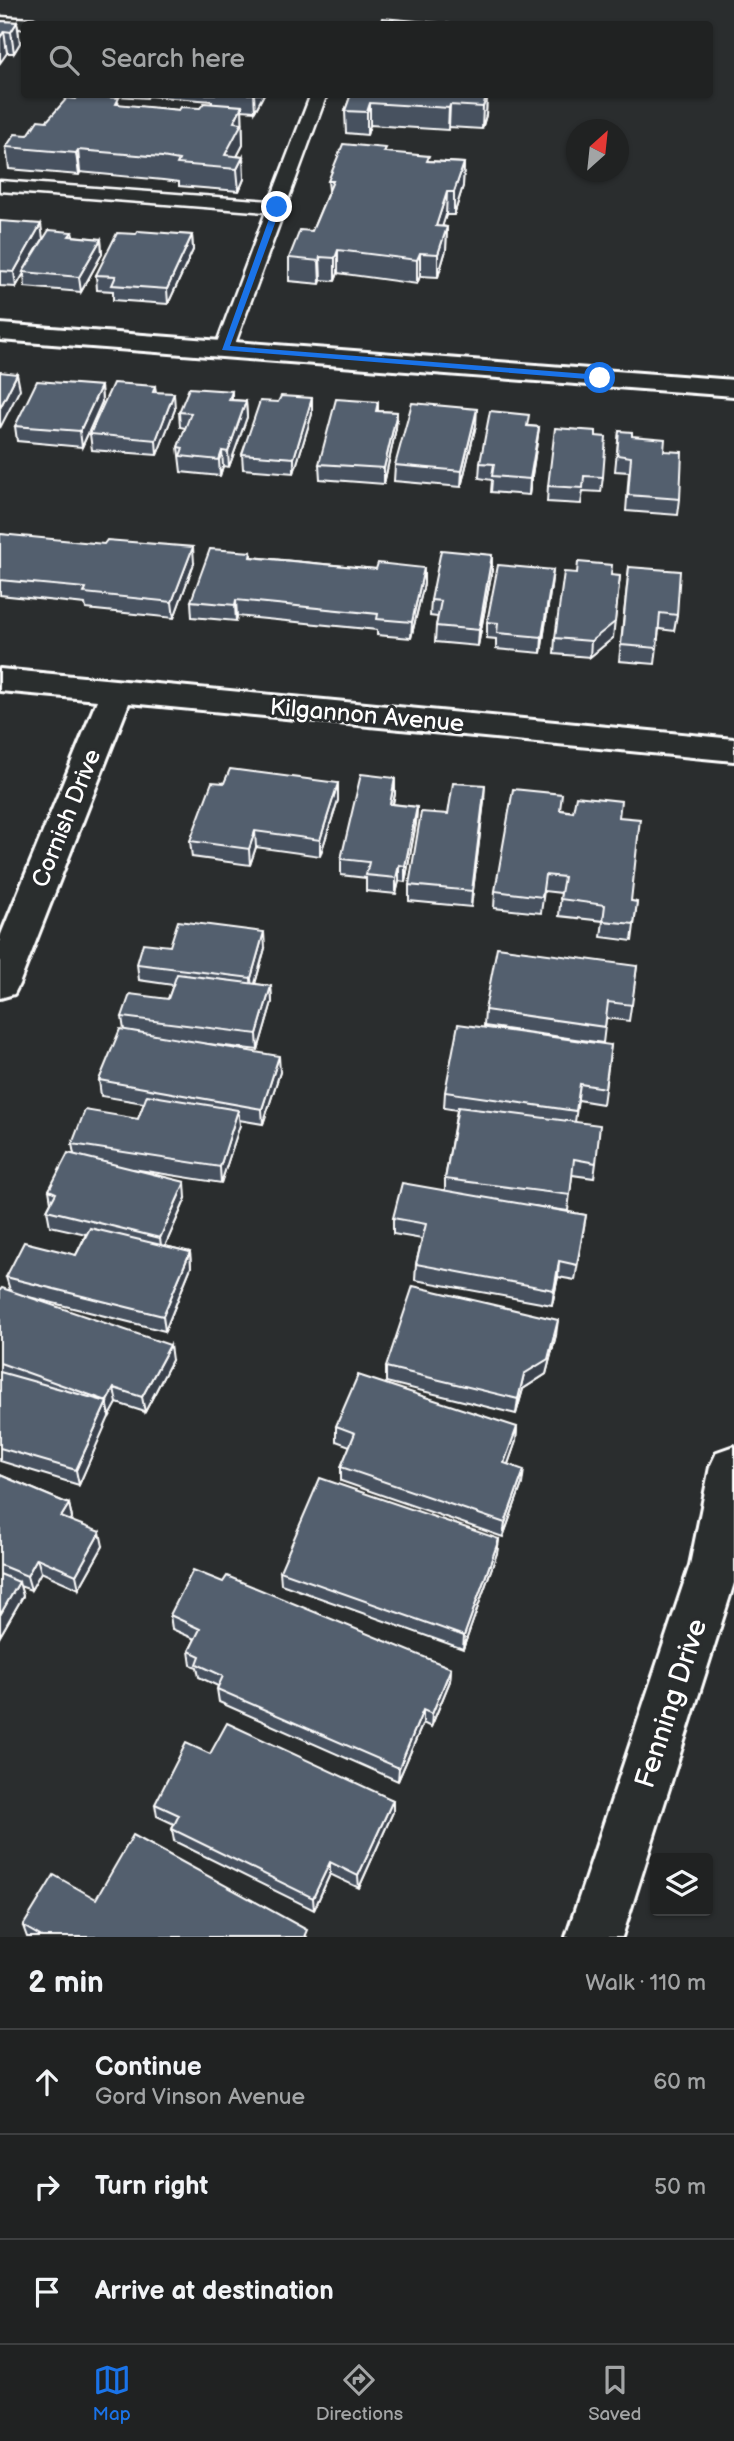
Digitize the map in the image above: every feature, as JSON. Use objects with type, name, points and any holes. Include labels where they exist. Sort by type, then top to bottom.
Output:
[{"type":"street","points":[[0,332],[734,388]]},
{"type":"street","name":"Kilgannon Avenue","points":[[0,680],[734,750]]},
{"type":"street","name":"Cornish Drive","points":[[0,984],[117,691]]},
{"type":"street","name":"Fenning Drive","points":[[594,1937],[715,1565],[734,1466]]},
{"type":"lane","points":[[0,22],[21,23]]},
{"type":"lane","points":[[225,348],[317,98]]},
{"type":"lane","points":[[0,186],[277,207]]},
{"type":"building","points":[[382,18],[417,21],[381,21]]},
{"type":"building","points":[[0,21],[17,22],[11,32],[4,31],[0,38]]},
{"type":"building","points":[[67,98],[119,98],[116,104],[179,110],[181,107],[200,108],[204,103],[242,106],[234,122],[242,123],[225,155],[243,157],[237,169],[177,164],[179,160],[162,157],[6,147],[15,134],[28,135],[38,120],[47,121]]},
{"type":"building","points":[[350,98],[486,98],[483,107],[450,105],[449,108],[370,103],[367,112],[345,111]]},
{"type":"building","points":[[343,144],[386,148],[384,152],[429,156],[427,161],[464,163],[454,192],[447,192],[436,226],[447,227],[438,254],[420,253],[417,260],[338,250],[335,258],[320,257],[319,261],[289,258],[300,230],[312,231],[333,181],[328,181]]},
{"type":"building","points":[[0,221],[41,224],[14,272],[0,271]]},
{"type":"building","points":[[49,230],[72,232],[69,236],[101,239],[79,277],[23,272]]},
{"type":"building","points":[[138,231],[192,235],[167,289],[112,285],[116,276],[96,275],[117,233],[136,234]]},
{"type":"building","points":[[0,372],[17,374],[0,408]]},
{"type":"building","points":[[37,381],[101,386],[80,431],[15,426]]},
{"type":"building","points":[[113,383],[155,386],[153,392],[174,393],[156,440],[90,434]]},
{"type":"building","points":[[189,388],[232,391],[229,400],[246,401],[228,452],[222,451],[219,460],[180,456],[183,448],[178,447],[191,413],[179,412]]},
{"type":"building","points":[[281,396],[312,398],[294,458],[242,454],[260,401],[278,402]]},
{"type":"building","points":[[336,399],[378,402],[376,411],[397,412],[384,468],[319,464]]},
{"type":"building","points":[[412,403],[477,409],[462,471],[395,465]]},
{"type":"building","points":[[490,411],[529,415],[527,426],[539,427],[530,479],[492,476],[494,464],[480,463]]},
{"type":"building","points":[[555,428],[596,431],[596,436],[606,437],[603,477],[584,476],[583,488],[548,486]]},
{"type":"building","points":[[619,431],[632,432],[632,436],[665,439],[664,451],[682,452],[680,499],[628,495],[631,457],[617,455]]},
{"type":"building","points":[[0,534],[104,544],[107,540],[193,547],[172,602],[84,593],[86,588],[0,580]]},
{"type":"building","points":[[210,549],[251,552],[250,557],[376,569],[378,563],[424,568],[412,622],[377,619],[378,614],[236,600],[235,605],[191,601]]},
{"type":"building","points":[[441,550],[492,555],[479,630],[436,626],[441,601],[431,600]]},
{"type":"building","points":[[578,562],[612,565],[611,575],[620,576],[615,622],[591,641],[555,638],[564,572],[577,573]]},
{"type":"building","points":[[498,565],[553,570],[542,637],[497,633],[498,623],[487,622]]},
{"type":"building","points":[[629,567],[680,571],[677,615],[660,613],[657,648],[621,645]]},
{"type":"building","points":[[230,769],[338,783],[320,840],[255,831],[249,849],[190,841],[212,782],[224,783]]},
{"type":"building","points":[[361,774],[395,778],[390,804],[417,807],[405,866],[399,865],[396,878],[366,875],[369,862],[341,859]]},
{"type":"building","points":[[453,783],[485,785],[472,891],[409,885],[421,812],[448,814]]},
{"type":"building","points":[[513,789],[562,794],[560,810],[573,812],[576,796],[621,801],[619,817],[640,819],[631,901],[637,902],[634,924],[603,921],[605,905],[560,899],[564,877],[545,875],[542,897],[495,891]]},
{"type":"building","points":[[178,921],[264,932],[251,978],[137,964],[143,943],[170,946]]},
{"type":"building","points":[[497,947],[637,966],[632,1005],[608,1002],[605,1027],[485,1010]]},
{"type":"building","points":[[177,974],[271,986],[257,1034],[122,1017],[130,994],[168,999]]},
{"type":"building","points":[[458,1024],[611,1045],[605,1088],[580,1084],[576,1111],[445,1092]]},
{"type":"building","points":[[120,1029],[279,1056],[262,1109],[99,1080]]},
{"type":"building","points":[[147,1095],[238,1110],[220,1167],[72,1144],[85,1110],[138,1119]]},
{"type":"building","points":[[458,1107],[600,1125],[596,1163],[574,1159],[570,1195],[445,1179]]},
{"type":"building","points":[[68,1153],[185,1182],[160,1238],[47,1210],[56,1193],[49,1190]]},
{"type":"building","points":[[402,1183],[586,1215],[577,1265],[559,1261],[554,1290],[416,1264],[426,1224],[393,1218]]},
{"type":"building","points":[[90,1228],[190,1252],[163,1316],[6,1277],[24,1242],[76,1255]]},
{"type":"building","points":[[413,1286],[558,1320],[548,1359],[524,1374],[518,1399],[386,1367]]},
{"type":"building","points":[[2,1288],[170,1345],[142,1397],[114,1388],[107,1401],[0,1363]]},
{"type":"building","points":[[0,1372],[107,1402],[76,1470],[0,1448]]},
{"type":"building","points":[[358,1375],[517,1427],[504,1463],[524,1470],[505,1523],[341,1467],[355,1433],[336,1426]]},
{"type":"building","points":[[0,1475],[69,1504],[61,1517],[100,1532],[76,1575],[37,1558],[27,1576],[0,1565]]},
{"type":"building","points":[[320,1478],[499,1539],[464,1636],[280,1571]]},
{"type":"building","points":[[193,1570],[223,1582],[227,1576],[451,1668],[432,1714],[423,1710],[399,1768],[217,1689],[223,1676],[197,1664],[200,1656],[189,1651],[200,1629],[170,1615]]},
{"type":"building","points":[[0,1574],[19,1582],[0,1615]]},
{"type":"building","points":[[227,1723],[393,1800],[358,1876],[330,1862],[313,1898],[172,1829],[179,1815],[155,1804],[186,1743],[210,1754]]},
{"type":"building","points":[[133,1835],[307,1930],[304,1937],[42,1937],[23,1926],[54,1875],[96,1899]]},
{"type":"route","points":[[277,207],[225,348],[600,378]]}]
